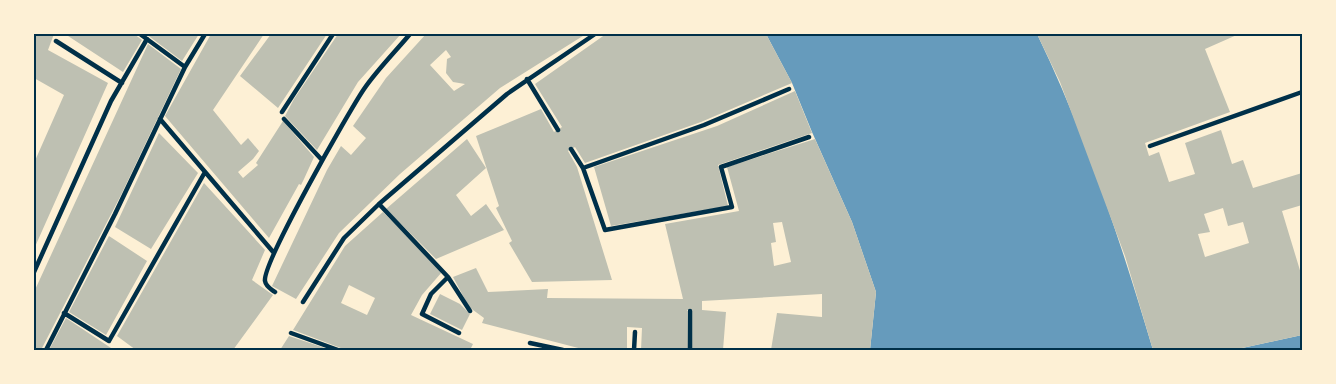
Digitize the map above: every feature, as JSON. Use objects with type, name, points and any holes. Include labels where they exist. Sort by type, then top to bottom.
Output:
[{"type":"street","points":[[140,34],[185,67]]},
{"type":"street","points":[[46,350],[185,67],[204,34]]},
{"type":"street","points":[[282,112],[333,34]]},
{"type":"street","points":[[275,292],[266,286],[264,279],[274,253],[322,160],[364,89],[410,34]]},
{"type":"street","points":[[303,302],[344,238],[379,204],[528,79],[596,34]]},
{"type":"street","points":[[34,272],[111,101],[147,39]]},
{"type":"street","points":[[56,41],[122,83]]},
{"type":"street","points":[[528,79],[558,130]]},
{"type":"street","points":[[583,168],[704,125],[789,89]]},
{"type":"street","points":[[1150,146],[1302,92]]},
{"type":"street","points":[[160,119],[274,253]]},
{"type":"street","points":[[284,119],[322,160]]},
{"type":"street","points":[[571,149],[583,168],[605,230],[732,207],[721,167],[809,137]]},
{"type":"street","points":[[64,313],[109,341],[205,172]]},
{"type":"street","points":[[379,204],[448,277],[470,311]]},
{"type":"street","points":[[448,277],[431,294],[422,314],[459,333]]},
{"type":"street","points":[[690,311],[690,350]]},
{"type":"street","points":[[634,350],[635,332]]},
{"type":"street","points":[[291,333],[338,350]]},
{"type":"street","points":[[530,342],[563,350]]},
{"type":"water","points":[[766,34],[1037,34],[1087,150],[1153,350],[870,350],[876,292],[852,222],[792,83]]},
{"type":"water","points":[[1302,335],[1302,350],[1233,350]]},
{"type":"building","points":[[34,34],[54,34],[48,50],[108,83],[34,249],[34,163],[64,95],[34,78]]},
{"type":"building","points":[[65,34],[134,34],[142,40],[123,72]]},
{"type":"building","points":[[146,34],[199,34],[182,61]]},
{"type":"building","points":[[211,34],[264,34],[213,110],[241,145],[248,138],[259,151],[238,172],[243,178],[258,165],[256,163],[283,121],[314,157],[301,185],[299,184],[269,238],[165,116]]},
{"type":"building","points":[[271,34],[327,34],[278,108],[240,76]]},
{"type":"building","points":[[338,34],[401,34],[358,82],[317,150],[285,116],[294,99]]},
{"type":"building","points":[[426,34],[586,34],[500,88],[400,174],[339,233],[296,299],[272,286],[327,170],[341,146],[351,155],[366,138],[353,126],[386,78]],"holes":[[[446,50],[451,57],[447,59],[446,73],[453,82],[465,84],[454,91],[430,65]]]},
{"type":"building","points":[[606,34],[766,34],[792,83],[701,122],[585,163],[575,147],[568,151],[577,167],[612,280],[532,282],[509,243],[512,241],[496,208],[499,206],[476,136],[541,109],[554,132],[562,127],[535,84]]},
{"type":"building","points":[[1037,34],[1239,34],[1205,49],[1230,112],[1145,143],[1149,156],[1159,152],[1169,182],[1195,174],[1185,143],[1221,130],[1232,164],[1243,160],[1253,188],[1302,173],[1302,205],[1282,211],[1302,277],[1302,335],[1233,350],[1153,350],[1125,256],[1060,82]],"holes":[[[1223,208],[1228,226],[1243,222],[1249,243],[1205,257],[1198,234],[1210,232],[1204,214]]]},
{"type":"building","points":[[148,44],[181,69],[121,195],[41,350],[34,350],[34,292]]},
{"type":"building","points":[[795,91],[812,133],[718,165],[728,206],[611,226],[594,167],[717,126]]},
{"type":"building","points":[[159,133],[198,173],[151,249],[115,227]]},
{"type":"building","points":[[467,139],[486,168],[456,195],[471,216],[486,204],[504,230],[436,259],[386,209]]},
{"type":"building","points":[[815,139],[852,222],[876,292],[870,350],[771,350],[777,313],[822,317],[822,294],[702,301],[702,310],[726,312],[723,350],[691,350],[692,310],[687,310],[688,350],[641,350],[642,328],[627,327],[627,350],[586,350],[482,323],[484,318],[469,307],[453,277],[476,268],[488,292],[548,289],[547,298],[683,299],[665,224],[739,211],[727,167]],"holes":[[[782,222],[791,262],[774,266],[771,243],[776,242],[773,223]]]},
{"type":"building","points":[[204,183],[265,250],[252,280],[273,295],[233,350],[136,350],[117,336]]},
{"type":"building","points":[[383,212],[442,272],[422,295],[411,315],[473,344],[470,350],[346,350],[293,330],[345,246]],"holes":[[[349,285],[375,298],[367,315],[341,303]]]},
{"type":"building","points":[[109,236],[147,261],[106,335],[69,312]]},
{"type":"building","points":[[440,294],[460,304],[470,314],[462,330],[430,314]]},
{"type":"building","points":[[66,318],[111,348],[109,350],[49,350]]},
{"type":"building","points":[[289,336],[322,347],[329,350],[280,350]]}]
